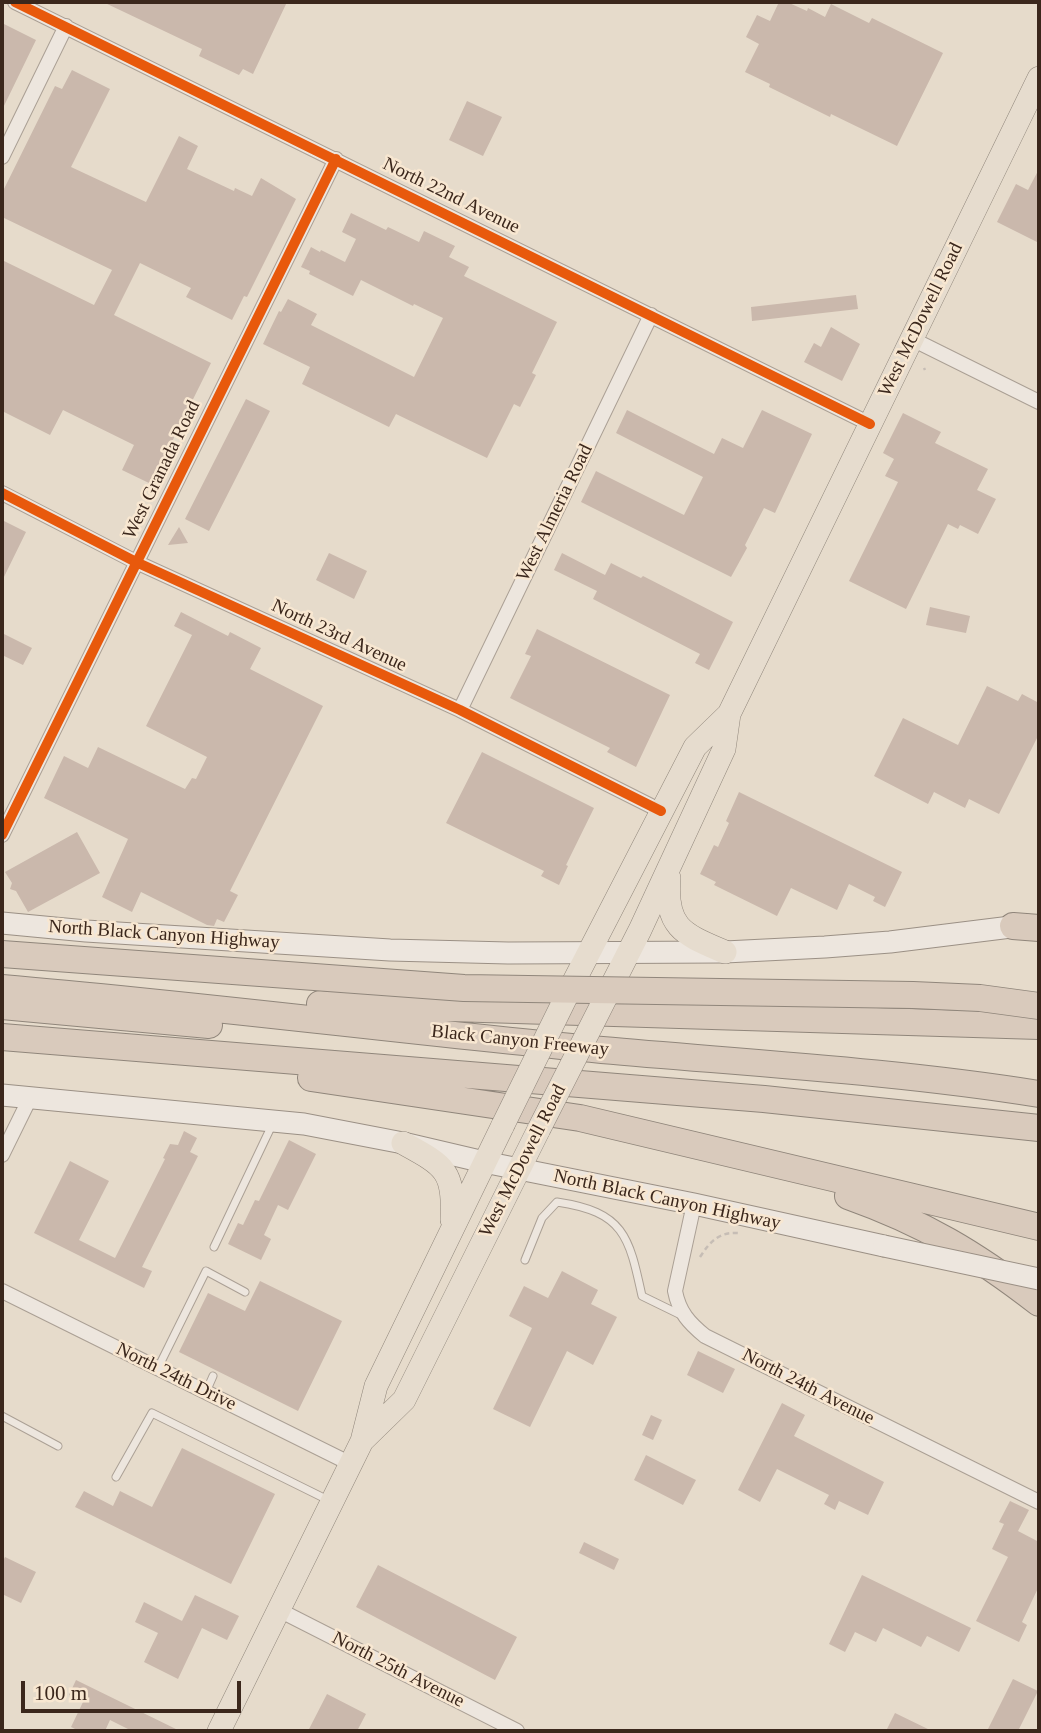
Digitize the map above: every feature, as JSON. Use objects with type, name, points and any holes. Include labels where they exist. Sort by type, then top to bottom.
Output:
[{"type":"highway","points":[[1013,926],[1039,925]]},
{"type":"highway","points":[[2,954],[464,988],[913,995],[1039,1006]]},
{"type":"highway","name":"Black Canyon Freeway","points":[[2,988],[157,1001],[604,1050],[910,1078],[1039,1094]]},
{"type":"highway","points":[[157,1001],[1039,1026]]},
{"type":"highway","points":[[2,1006],[849,1083],[895,1086],[910,1078]]},
{"type":"highway","name":"Black Canyon Freeway","points":[[2,1037],[646,1088],[1039,1128]]},
{"type":"highway","points":[[109,1047],[580,1118],[1039,1227]]},
{"type":"highway","points":[[748,1159],[929,1228],[993,1267],[1039,1303]]},
{"type":"main road","name":"West McDowell Road","points":[[362,1441],[404,1400],[629,952],[724,749],[729,714],[1039,78]]},
{"type":"main road","name":"West McDowell Road","points":[[219,1731],[362,1441],[376,1386],[588,951],[695,747],[729,714]]},
{"type":"main road","points":[[671,863],[667,898],[676,923],[691,936],[725,952]]},
{"type":"main road","name":"North Black Canyon Highway","points":[[2,923],[71,930],[390,950],[508,953],[725,952],[890,942],[1013,926]]},
{"type":"main road","name":"North Black Canyon Highway","points":[[2,1095],[304,1124],[694,1204],[1039,1279]]},
{"type":"main road","points":[[403,1143],[437,1163],[447,1174],[452,1192],[452,1230]]},
{"type":"street","name":"North 22nd Avenue","points":[[16,2],[870,424]]},
{"type":"street","points":[[2,157],[66,26]]},
{"type":"street","name":"West Granada Road","points":[[2,835],[336,159]]},
{"type":"street","name":"West Almeria Road","points":[[460,710],[651,315]]},
{"type":"street","points":[[912,339],[1039,402]]},
{"type":"street","name":"North 23rd Avenue","points":[[2,493],[136,562],[460,710],[661,811]]},
{"type":"street","points":[[2,1155],[30,1098]]},
{"type":"street","points":[[685,1317],[678,1305],[676,1291],[694,1204]]},
{"type":"street","name":"North 24th Drive","points":[[2,1291],[351,1464]]},
{"type":"street","name":"North 24th Avenue","points":[[685,1317],[705,1336],[1039,1502]]},
{"type":"street","name":"North 25th Avenue","points":[[279,1610],[517,1731]]},
{"type":"lane","points":[[214,1247],[274,1121]]},
{"type":"lane","points":[[525,1260],[542,1218],[557,1202],[580,1206],[611,1220],[623,1232],[632,1250],[642,1296],[685,1317]]},
{"type":"lane","points":[[158,1368],[206,1271],[245,1292]]},
{"type":"lane","points":[[206,1392],[213,1376]]},
{"type":"lane","points":[[116,1477],[152,1413],[332,1502]]},
{"type":"lane","points":[[2,1416],[58,1446]]},
{"type":"path","points":[[700,1257],[711,1240],[727,1233],[739,1233]]},
{"type":"building","points":[[103,2],[287,2],[253,74],[243,69],[239,75],[199,56],[202,49]]},
{"type":"building","points":[[779,2],[787,2],[807,11],[808,8],[825,17],[831,4],[869,23],[872,18],[943,53],[897,146],[831,114],[830,117],[745,72],[759,44],[746,37],[757,15],[770,21]]},
{"type":"building","points":[[2,23],[36,40],[2,110]]},
{"type":"building","points":[[72,70],[110,89],[71,167],[146,202],[179,136],[198,146],[187,169],[234,191],[235,188],[252,196],[261,178],[296,199],[247,297],[244,296],[232,320],[186,297],[191,288],[140,263],[114,315],[211,363],[151,484],[122,470],[134,445],[63,410],[50,435],[2,411],[2,260],[94,305],[112,270],[2,217],[2,193],[55,86],[62,89]]},
{"type":"building","points":[[467,101],[502,117],[483,156],[449,140]]},
{"type":"building","points":[[1039,169],[1039,243],[997,222],[1016,184],[1028,190]]},
{"type":"building","points":[[351,213],[419,242],[424,231],[455,246],[449,257],[469,267],[464,276],[557,322],[532,373],[536,375],[520,407],[514,404],[487,458],[396,414],[389,427],[302,384],[310,367],[263,344],[288,299],[317,314],[311,325],[414,377],[443,318],[361,280],[353,296],[309,274],[310,271],[301,267],[311,247],[345,262],[356,239],[342,232]]},
{"type":"building","points":[[856,295],[858,309],[752,321],[751,307]]},
{"type":"building","points":[[831,327],[860,344],[842,381],[804,362],[814,343],[821,347]]},
{"type":"building","points":[[246,399],[270,411],[209,531],[185,519]]},
{"type":"building","points":[[627,410],[714,454],[722,438],[743,448],[762,410],[812,434],[775,513],[764,508],[731,577],[581,502],[596,471],[684,515],[703,477],[616,433]]},
{"type":"building","points":[[903,413],[941,432],[935,443],[988,469],[977,490],[996,499],[978,534],[960,525],[958,529],[948,524],[906,609],[849,581],[898,482],[885,476],[894,459],[883,453]]},
{"type":"building","points":[[2,520],[26,532],[2,581]]},
{"type":"building","points":[[179,527],[188,543],[168,545]]},
{"type":"building","points":[[329,553],[367,571],[354,599],[316,580]]},
{"type":"building","points":[[562,553],[605,575],[611,563],[641,578],[643,576],[733,622],[709,670],[695,663],[700,654],[593,599],[597,591],[554,570]]},
{"type":"building","points":[[930,607],[970,616],[966,633],[926,625]]},
{"type":"building","points":[[181,612],[228,636],[230,632],[261,648],[250,669],[323,706],[230,891],[238,895],[224,922],[217,919],[214,926],[141,892],[132,912],[102,897],[128,839],[44,798],[64,756],[88,768],[98,747],[185,789],[192,778],[196,779],[207,757],[146,726],[192,635],[174,626]]},
{"type":"building","points":[[537,629],[670,695],[636,767],[607,752],[610,748],[510,698],[531,656],[525,654]]},
{"type":"building","points":[[2,633],[32,648],[23,665],[2,655]]},
{"type":"building","points":[[987,686],[1018,701],[1022,694],[1039,703],[1039,734],[999,814],[969,799],[965,808],[934,792],[928,804],[874,776],[903,718],[958,745]]},
{"type":"building","points":[[482,752],[594,808],[559,885],[541,876],[544,871],[446,823]]},
{"type":"building","points":[[739,792],[902,872],[885,907],[873,901],[875,897],[849,884],[837,910],[791,888],[777,916],[714,885],[716,882],[700,874],[714,845],[718,847]]},
{"type":"building","points":[[77,832],[100,873],[28,912],[16,891],[10,889],[12,883],[5,872]]},
{"type":"building","points":[[184,1131],[197,1138],[190,1152],[198,1156],[142,1267],[152,1271],[144,1288],[34,1233],[70,1161],[109,1181],[79,1240],[115,1258],[170,1144],[178,1145]]},
{"type":"building","points":[[289,1140],[316,1154],[288,1210],[278,1205],[264,1235],[271,1239],[261,1260],[228,1244],[238,1223],[243,1225],[255,1200],[259,1201]]},
{"type":"building","points":[[562,1271],[598,1290],[591,1304],[617,1317],[593,1365],[567,1351],[530,1427],[493,1409],[532,1328],[509,1316],[524,1286],[548,1298]]},
{"type":"building","points":[[260,1281],[342,1321],[298,1411],[179,1352],[208,1293],[245,1311]]},
{"type":"building","points":[[698,1351],[735,1369],[723,1393],[687,1375]]},
{"type":"building","points":[[782,1403],[805,1415],[794,1436],[884,1482],[868,1515],[839,1501],[835,1510],[824,1504],[829,1495],[777,1469],[760,1502],[738,1490]]},
{"type":"building","points":[[651,1415],[662,1420],[653,1440],[642,1435]]},
{"type":"building","points":[[182,1448],[275,1494],[231,1584],[75,1507],[84,1491],[113,1506],[120,1491],[152,1507]]},
{"type":"building","points":[[646,1455],[696,1480],[683,1505],[634,1480]]},
{"type":"building","points":[[1010,1501],[1029,1510],[1018,1531],[1039,1542],[1039,1586],[1022,1622],[1027,1625],[1019,1642],[976,1621],[1008,1557],[992,1549],[1004,1524],[999,1522]]},
{"type":"building","points":[[584,1542],[619,1559],[614,1570],[579,1553]]},
{"type":"building","points":[[5,1557],[36,1572],[21,1603],[2,1594],[2,1563]]},
{"type":"building","points":[[378,1565],[517,1637],[495,1680],[356,1607]]},
{"type":"building","points":[[862,1575],[971,1628],[959,1652],[927,1636],[921,1647],[883,1628],[876,1642],[855,1632],[845,1652],[829,1644]]},
{"type":"building","points":[[195,1595],[239,1616],[227,1640],[202,1628],[178,1679],[144,1662],[158,1633],[135,1622],[144,1602],[182,1621]]},
{"type":"building","points":[[1013,1679],[1038,1691],[1018,1731],[987,1731]]},
{"type":"building","points":[[76,1680],[180,1731],[132,1731],[110,1720],[105,1731],[79,1731],[71,1727],[83,1702],[69,1695]]},
{"type":"building","points":[[327,1694],[366,1714],[357,1731],[308,1731]]},
{"type":"building","points":[[895,1713],[932,1731],[886,1731]]},
{"type":"cycle path","points":[[15,2],[870,424]]},
{"type":"cycle path","points":[[2,835],[336,159]]},
{"type":"cycle path","points":[[2,493],[136,562],[460,710],[661,811]]}]
